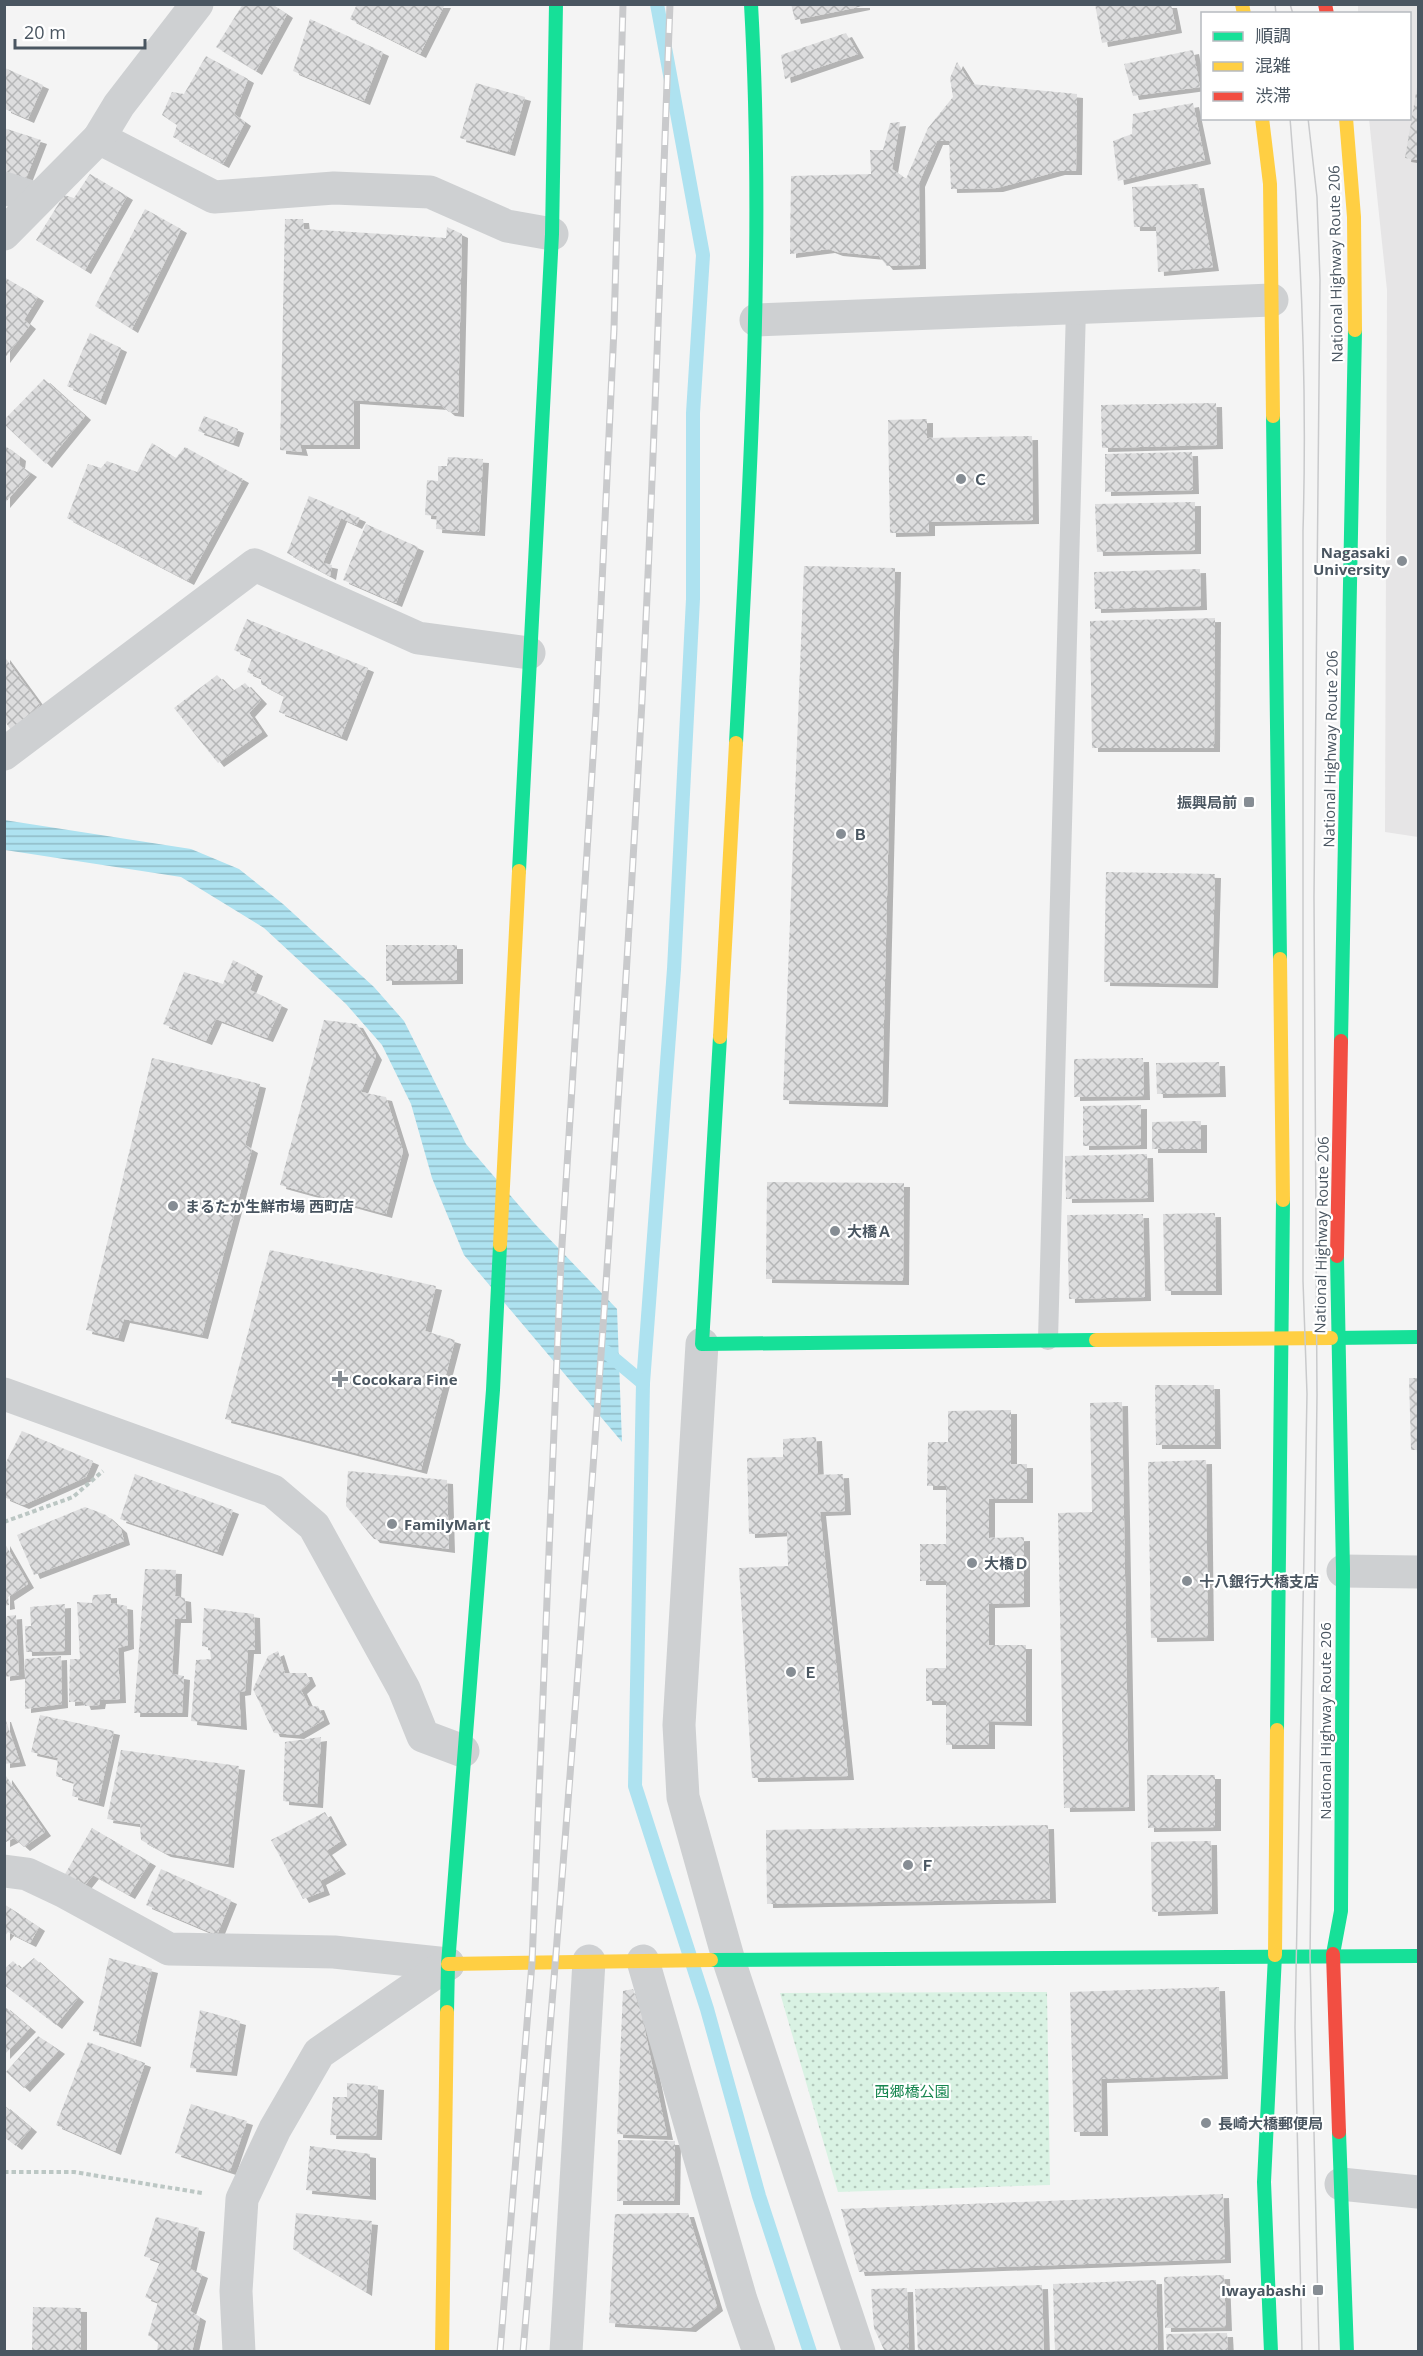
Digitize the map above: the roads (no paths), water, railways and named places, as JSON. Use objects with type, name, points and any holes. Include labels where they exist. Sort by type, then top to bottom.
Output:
[{"type":"main road","points":[[442,2352],[448,1964],[493,1390],[552,234],[556,4]]},
{"type":"main road","points":[[751,4],[754,53],[756,320],[740,666],[702,1344],[1419,1337]]},
{"type":"main road","points":[[1262,120],[1270,184],[1284,1283],[1275,1957],[1264,2182],[1271,2352]]},
{"type":"main road","name":"National Highway Route 206","points":[[1346,120],[1354,217],[1355,318],[1336,1339],[1342,1571],[1341,1911],[1333,1956],[1347,2352]]},
{"type":"main road","points":[[448,1964],[589,1960],[726,1962],[1419,1956]]},
{"type":"street","points":[[4,234],[99,138],[119,105],[197,4]]},
{"type":"street","points":[[99,138],[213,197],[334,189],[430,192],[507,226],[552,234]]},
{"type":"street","points":[[4,188],[37,199]]},
{"type":"street","points":[[756,320],[1272,300]]},
{"type":"street","points":[[4,754],[255,565],[418,638],[529,653]]},
{"type":"street","points":[[702,1344],[679,1725],[683,1797],[726,1962],[859,2352]]},
{"type":"street","points":[[4,1394],[273,1491],[314,1526],[404,1689],[423,1736],[463,1751]]},
{"type":"street","points":[[1342,1571],[1419,1572]]},
{"type":"street","points":[[4,1871],[27,1874],[63,1891],[169,1949],[334,1952],[448,1964]]},
{"type":"street","points":[[566,2352],[589,1960]]},
{"type":"street","points":[[652,1961],[741,2300],[759,2352]]},
{"type":"street","points":[[239,2352],[236,2291],[242,2199],[275,2129],[320,2054],[448,1964]]},
{"type":"street","points":[[1341,2184],[1419,2192]]},
{"type":"lane","points":[[1048,1340],[1076,308]]},
{"type":"water","points":[[4,820],[191,849],[239,869],[283,904],[374,987],[404,1021],[466,1144],[535,1224],[617,1309],[622,1442],[464,1255],[432,1178],[411,1104],[382,1045],[346,1004],[264,928],[181,877],[5,850]]},
{"type":"waterway","points":[[657,4],[703,255],[693,413],[693,599],[674,969],[643,1383],[635,1786],[707,2009],[759,2196],[810,2352]]},
{"type":"waterway","points":[[606,1352],[643,1383]]},
{"type":"tram line","points":[[1275,4],[1276,12]]},
{"type":"tram line","points":[[1290,4],[1292,12]]},
{"type":"tram line","points":[[1290,120],[1298,221],[1304,376],[1303,1281],[1307,1394],[1295,2027],[1302,2352]]},
{"type":"tram line","points":[[1308,120],[1317,197],[1320,280],[1314,897],[1317,1395],[1310,1956],[1319,2352]]},
{"type":"railway","points":[[500,2352],[532,1963],[561,1261],[596,710],[614,329],[623,4]]},
{"type":"railway","points":[[523,2352],[604,1321],[630,908],[654,440],[670,4]]},
{"type":"place","name":"Ｃ","points":[[961,479]]},
{"type":"place","name":"Nagasaki University","points":[[1402,561]]},
{"type":"place","name":"振興局前","points":[[1249,802]]},
{"type":"place","name":"Ｂ","points":[[841,834]]},
{"type":"place","name":"まるたか生鮮市場 西町店","points":[[173,1206]]},
{"type":"place","name":"大橋Ａ","points":[[835,1231]]},
{"type":"place","name":"Cocokara Fine","points":[[340,1379]]},
{"type":"place","name":"FamilyMart","points":[[392,1524]]},
{"type":"place","name":"大橋Ｄ","points":[[972,1563]]},
{"type":"place","name":"十八銀行大橋支店","points":[[1187,1581]]},
{"type":"place","name":"Ｅ","points":[[791,1672]]},
{"type":"place","name":"Ｆ","points":[[908,1865]]},
{"type":"place","name":"長崎大橋郵便局","points":[[1206,2123]]},
{"type":"place","name":"Iwayabashi","points":[[1318,2290]]},
{"type":"park label","name":"西郷橋公園","points":[[912,2091]]}]
